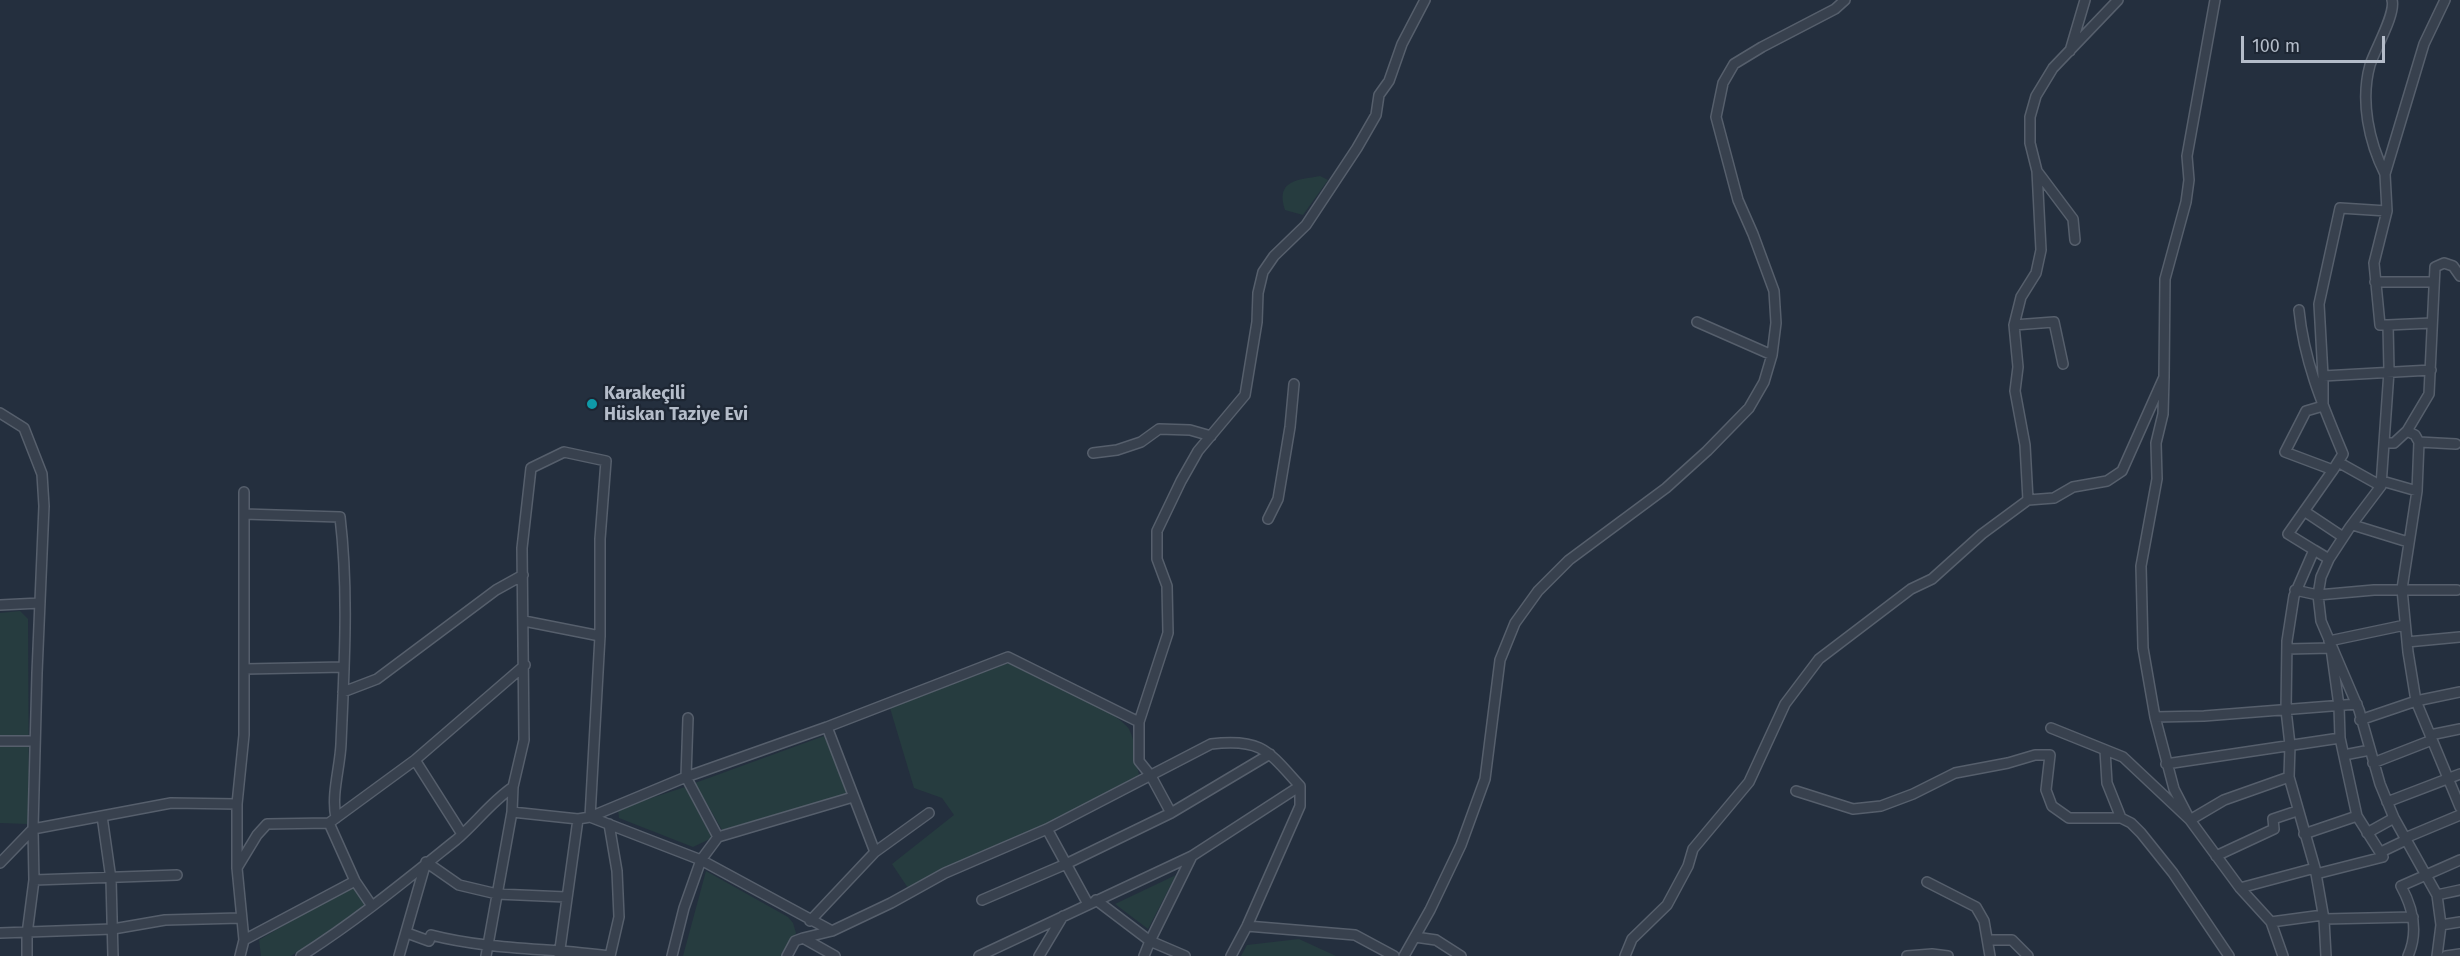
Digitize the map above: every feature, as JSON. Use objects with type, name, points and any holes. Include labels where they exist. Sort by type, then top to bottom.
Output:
[{"type":"street","points":[[1171,813],[1151,776],[1139,761],[1139,722],[1168,633],[1167,586],[1157,559],[1157,531],[1198,451],[1245,395],[1257,322],[1258,293],[1263,272],[1274,256],[1306,225],[1357,148],[1376,115],[1379,95],[1389,81],[1402,44],[1425,0]]},
{"type":"street","points":[[1404,956],[1430,910],[1461,845],[1485,779],[1500,660],[1515,623],[1538,591],[1569,560],[1666,488],[1707,451],[1749,408],[1764,382],[1772,355],[1776,323],[1774,291],[1738,200],[1716,117],[1723,83],[1734,64],[1835,9],[1845,0]]},
{"type":"street","points":[[2069,53],[2085,0]]},
{"type":"street","points":[[2028,500],[2025,445],[2014,391],[2018,366],[2014,326],[2021,297],[2036,273],[2041,250],[2037,171],[2030,143],[2030,117],[2036,96],[2053,68],[2118,0]]},
{"type":"street","points":[[2215,0],[2187,156],[2189,180],[2186,202],[2166,279],[2163,414],[2156,443],[2157,479],[2141,567],[2143,648],[2155,717],[2174,789],[2190,820],[2216,856],[2240,888],[2271,922],[2283,956]]},
{"type":"street","points":[[2385,174],[2376,156],[2368,129],[2367,85],[2370,67],[2390,15],[2392,0]]},
{"type":"street","points":[[2433,322],[2380,326],[2374,263],[2387,211],[2385,174],[2424,44],[2445,0]]},
{"type":"street","points":[[2037,171],[2073,219],[2075,240]]},
{"type":"street","points":[[2323,406],[2319,304],[2340,207],[2387,211]]},
{"type":"street","points":[[2384,443],[2394,443],[2407,431],[2429,394],[2435,267],[2444,263],[2453,266],[2460,276]]},
{"type":"street","points":[[2375,282],[2433,282]]},
{"type":"street","points":[[2299,309],[2302,339],[2310,372],[2343,454],[2288,534],[2329,559]]},
{"type":"street","points":[[1697,322],[1772,355]]},
{"type":"street","points":[[2014,326],[2054,322],[2062,364]]},
{"type":"street","points":[[2388,325],[2389,371],[2382,483],[2329,559],[2321,577],[2318,594],[2321,621],[2356,704],[2373,764],[2387,802],[2437,895],[2441,925],[2437,956]]},
{"type":"street","points":[[2323,376],[2431,370]]},
{"type":"street","points":[[1625,956],[1632,939],[1667,905],[1688,866],[1693,849],[1749,782],[1785,704],[1819,659],[1911,589],[1932,579],[1982,534],[2028,500],[2054,498],[2073,487],[2107,481],[2122,471],[2164,377]]},
{"type":"street","points":[[1268,519],[1278,500],[1290,428],[1294,384]]},
{"type":"street","points":[[2323,406],[2306,411],[2285,452],[2336,466],[2382,483],[2417,491]]},
{"type":"street","points":[[0,413],[24,428],[42,474],[44,506],[35,741],[34,880],[27,934],[27,956]]},
{"type":"street","points":[[1093,453],[1117,450],[1141,442],[1159,429],[1190,430],[1211,436]]},
{"type":"street","points":[[2407,431],[2415,435],[2419,442],[2417,491],[2402,589],[2407,642],[2416,701],[2460,807]]},
{"type":"street","points":[[2419,442],[2456,444]]},
{"type":"street","points":[[487,951],[512,812],[513,787],[524,740],[522,548],[531,468],[564,452],[606,461],[600,539],[600,636],[590,817]]},
{"type":"street","points":[[240,956],[244,940],[240,918],[237,868],[237,804],[244,735],[246,669],[244,492]]},
{"type":"street","points":[[2304,511],[2343,537]]},
{"type":"street","points":[[244,514],[340,518],[344,546],[344,667],[341,750],[332,820],[356,881],[372,906]]},
{"type":"street","points":[[2353,525],[2408,542]]},
{"type":"street","points":[[2314,550],[2295,591],[2287,649],[2286,710],[2290,745],[2289,777],[2315,871],[2324,917],[2326,956]]},
{"type":"street","points":[[343,692],[377,679],[496,590],[523,575]]},
{"type":"street","points":[[2295,591],[2318,594],[2402,589],[2457,590]]},
{"type":"street","points":[[0,605],[40,603]]},
{"type":"street","points":[[524,621],[600,636]]},
{"type":"street","points":[[2287,649],[2330,644],[2405,625]]},
{"type":"street","points":[[2407,642],[2460,637]]},
{"type":"street","points":[[2240,888],[2383,857],[2358,816],[2340,738],[2339,706],[2330,644]]},
{"type":"street","points":[[512,812],[578,819],[590,817],[686,777],[827,727],[1008,657],[1139,722]]},
{"type":"street","points":[[237,868],[257,835],[267,824],[332,820],[415,760],[525,665]]},
{"type":"street","points":[[246,669],[344,667]]},
{"type":"street","points":[[2360,720],[2416,701],[2460,692]]},
{"type":"street","points":[[2155,717],[2204,716],[2356,704]]},
{"type":"street","points":[[688,718],[686,777],[717,837]]},
{"type":"street","points":[[827,727],[875,852]]},
{"type":"street","points":[[2051,728],[2123,757],[2190,820]]},
{"type":"street","points":[[2373,764],[2431,738],[2460,729]]},
{"type":"street","points":[[2166,764],[2340,738]]},
{"type":"street","points":[[0,741],[35,741]]},
{"type":"street","points":[[787,956],[795,941],[832,931],[891,903],[945,873],[1047,829],[1211,744],[1237,741],[1255,745],[1270,754],[1300,786],[1300,806],[1247,926],[1231,956]]},
{"type":"street","points":[[2105,750],[2107,783],[2121,818]]},
{"type":"street","points":[[2344,755],[2370,750]]},
{"type":"street","points":[[982,900],[1066,864],[1171,813],[1270,754]]},
{"type":"street","points":[[1796,791],[1853,809],[1881,806],[1913,794],[1955,773],[2008,763],[2035,755],[2050,755],[2046,790],[2052,806],[2069,818],[2121,818],[2136,828],[2174,873],[2229,956]]},
{"type":"street","points":[[415,760],[462,834]]},
{"type":"street","points":[[2387,802],[2460,774]]},
{"type":"street","points":[[2190,820],[2224,800],[2289,777]]},
{"type":"street","points":[[979,956],[1192,856],[1300,786]]},
{"type":"street","points":[[305,954],[372,906],[462,834],[496,798],[513,787]]},
{"type":"street","points":[[672,956],[684,908],[701,860],[717,837],[853,797]]},
{"type":"street","points":[[0,863],[33,829],[171,803],[237,804]]},
{"type":"street","points":[[2216,856],[2274,829],[2273,819],[2297,811]]},
{"type":"street","points":[[810,921],[875,852],[929,813]]},
{"type":"street","points":[[2381,852],[2460,815]]},
{"type":"street","points":[[102,816],[111,879],[113,956]]},
{"type":"street","points":[[2304,834],[2358,816]]},
{"type":"street","points":[[590,817],[701,860],[832,931]]},
{"type":"street","points":[[2367,833],[2394,818]]},
{"type":"street","points":[[559,953],[578,819]]},
{"type":"street","points":[[407,933],[429,941],[431,935],[487,951],[609,956],[619,917],[618,871],[609,824]]},
{"type":"street","points":[[1047,829],[1066,864],[1092,902],[1150,941],[1185,956]]},
{"type":"street","points":[[1144,956],[1192,856]]},
{"type":"street","points":[[2408,956],[2413,940],[2412,906],[2401,886],[2426,873],[2460,860]]},
{"type":"street","points":[[426,862],[459,885],[497,894],[566,897]]},
{"type":"street","points":[[399,956],[426,862]]},
{"type":"street","points":[[34,880],[177,875]]},
{"type":"street","points":[[244,940],[356,881]]},
{"type":"street","points":[[1927,882],[1973,903],[1984,921],[1990,956]]},
{"type":"street","points":[[2437,895],[2460,890]]},
{"type":"street","points":[[1039,956],[1063,916]]},
{"type":"street","points":[[2271,922],[2324,917],[2413,917]]},
{"type":"street","points":[[0,933],[27,934],[113,929],[165,920],[240,918]]},
{"type":"street","points":[[2441,925],[2460,922]]},
{"type":"street","points":[[1247,926],[1355,935],[1394,956]]},
{"type":"street","points":[[1415,937],[1436,939],[1461,956]]},
{"type":"street","points":[[803,938],[835,956]]},
{"type":"street","points":[[1989,940],[2012,940],[2028,956]]},
{"type":"street","points":[[305,954],[321,956]]},
{"type":"street","points":[[2446,956],[2460,954]]},
{"type":"street","points":[[1907,956],[1948,956]]},
{"type":"green space","points":[[1320,176],[1328,180],[1303,215],[1285,210],[1283,193],[1290,183]]},
{"type":"green space","points":[[20,611],[28,619],[29,817],[27,824],[0,823],[0,613]]},
{"type":"green space","points":[[1011,662],[1074,692],[1122,722],[1131,734],[1139,775],[1054,821],[908,888],[892,864],[954,815],[942,798],[914,788],[890,708]]},
{"type":"green space","points":[[824,736],[849,793],[722,830],[695,783]]},
{"type":"green space","points":[[685,787],[712,838],[693,847],[619,818],[618,809]]},
{"type":"green space","points":[[706,871],[788,917],[796,933],[781,956],[683,956]]},
{"type":"green space","points":[[1176,875],[1148,929],[1115,904]]},
{"type":"green space","points":[[354,884],[365,906],[291,956],[261,956],[259,940]]},
{"type":"green space","points":[[1299,939],[1336,956],[1241,956],[1247,945]]},
{"type":"place","name":"Karakeçili Hüskan Taziye Evi","points":[[592,404]]}]
